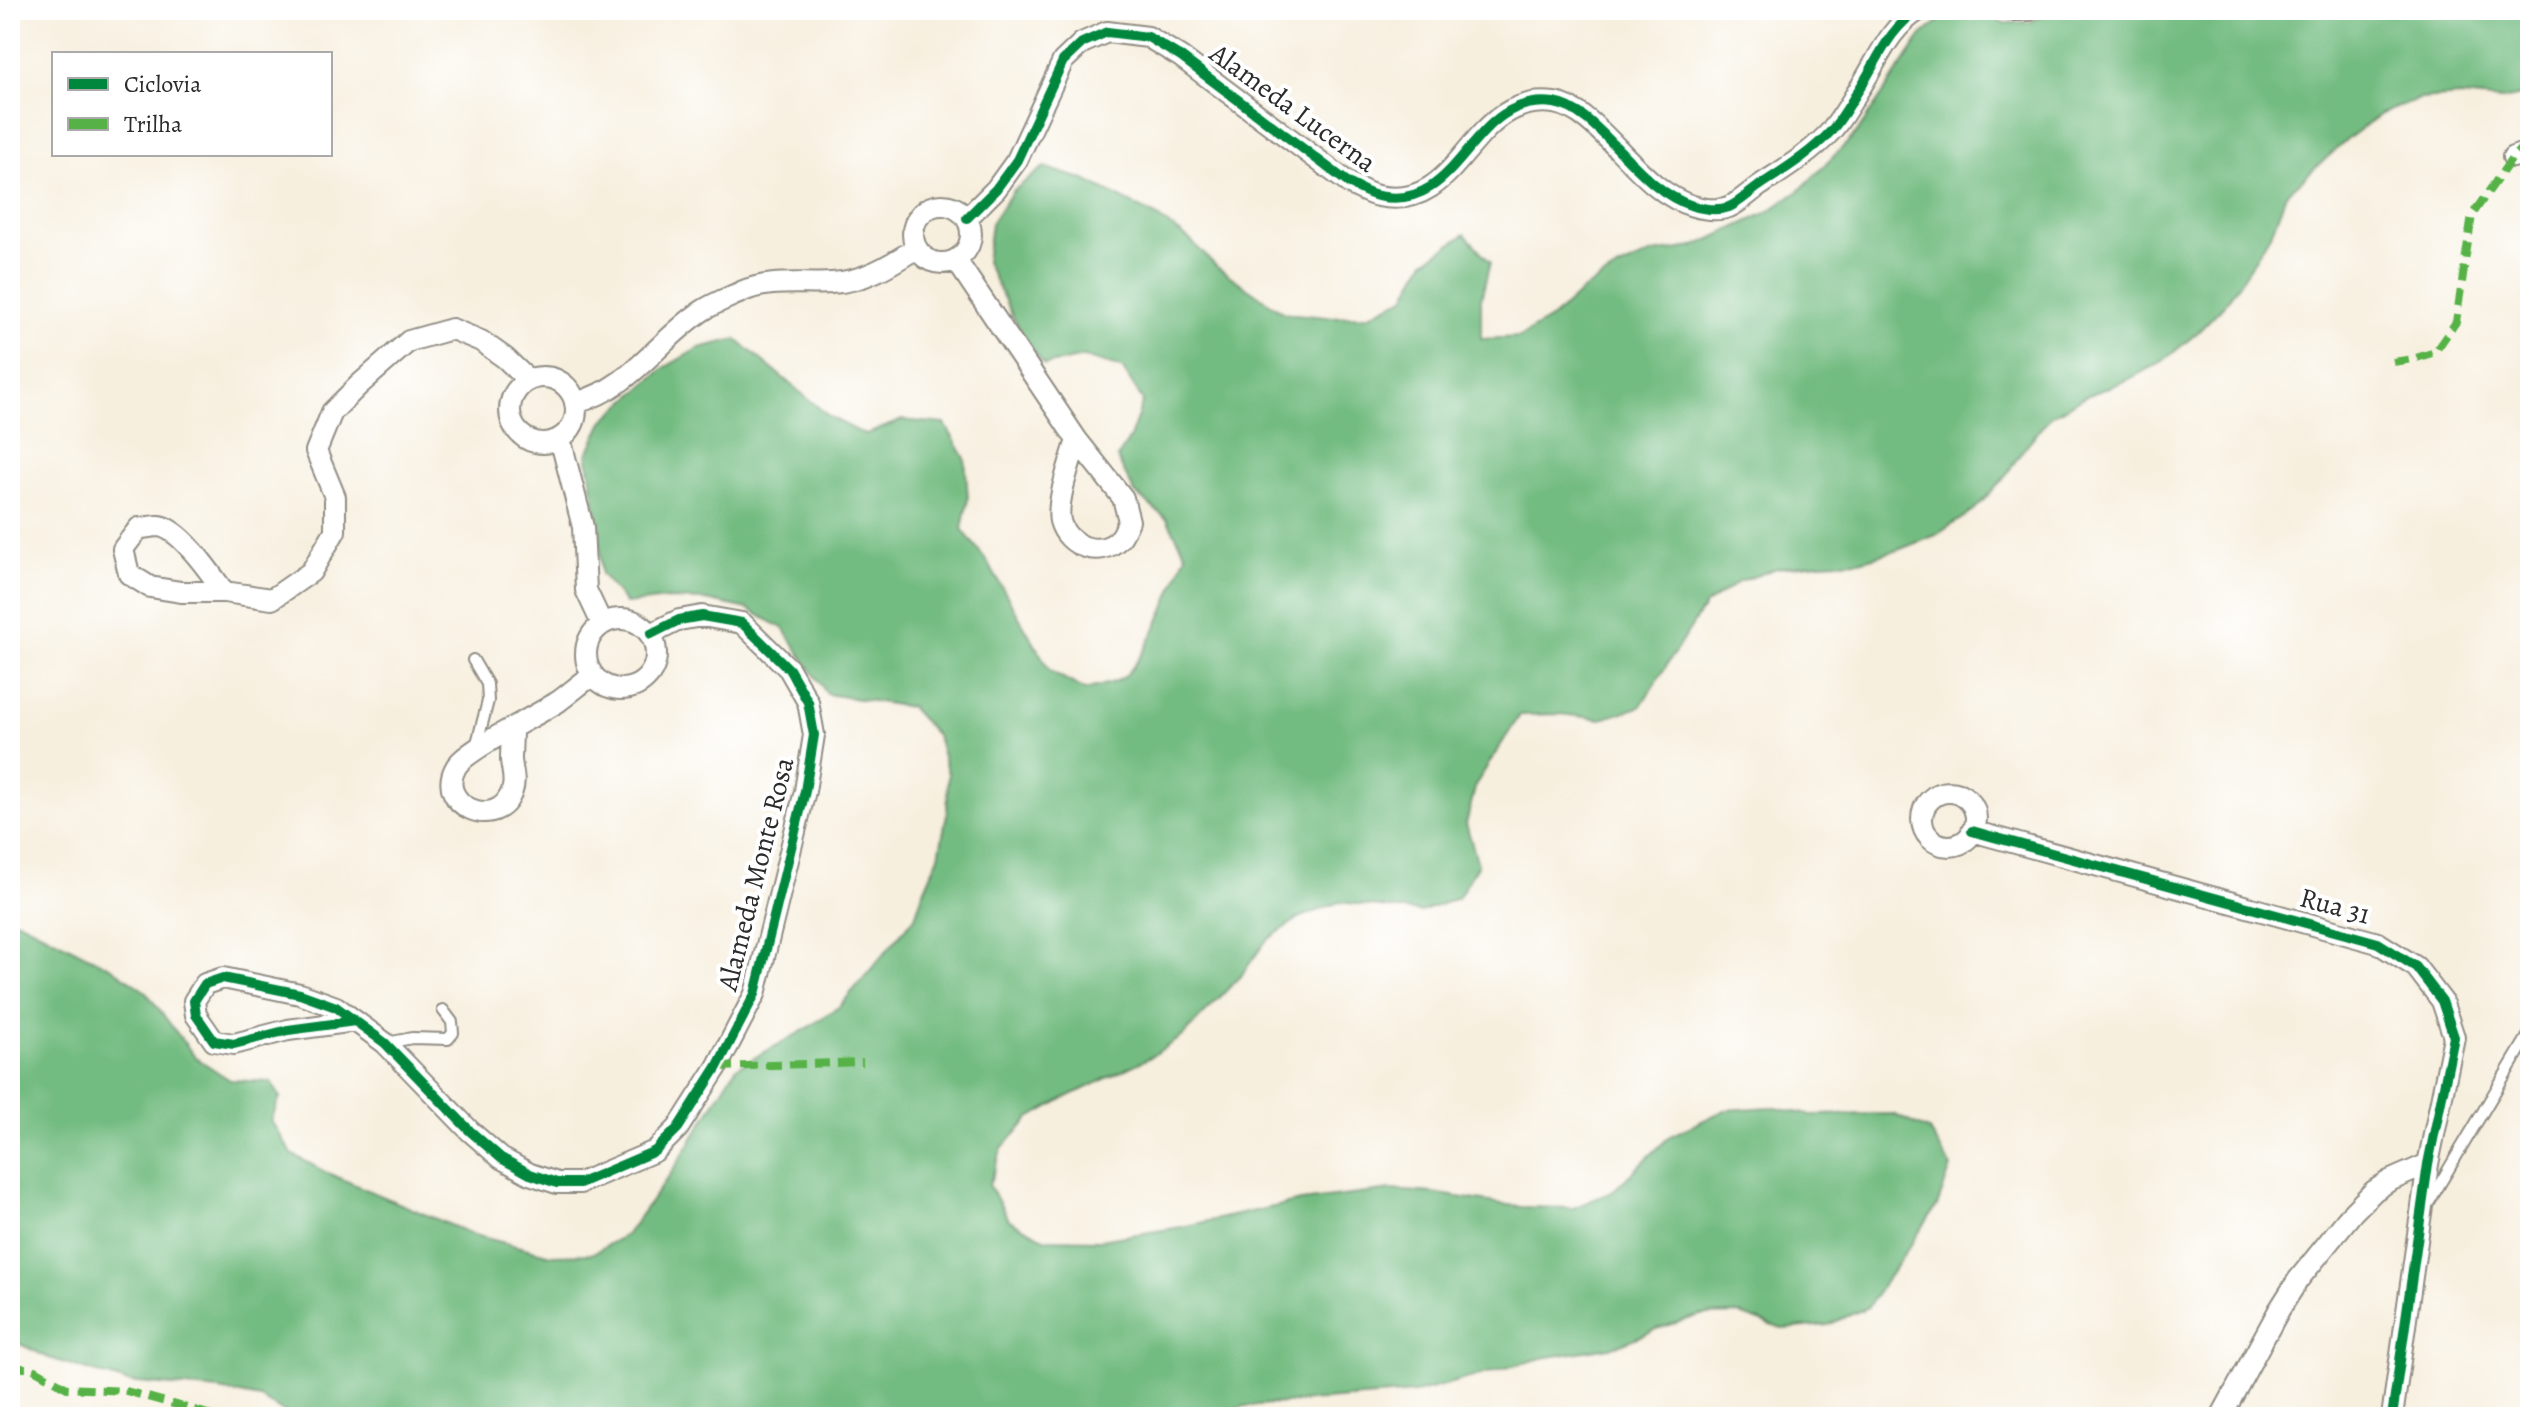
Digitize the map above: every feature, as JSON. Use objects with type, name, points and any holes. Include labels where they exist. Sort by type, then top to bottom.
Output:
[{"type":"street","name":"Alameda Lucerna","points":[[967,218],[996,189],[1017,160],[1063,61],[1082,43],[1107,32],[1148,37],[1181,57],[1350,184],[1377,196],[1403,198],[1426,192],[1445,176],[1486,127],[1511,109],[1531,103],[1557,103],[1586,117],[1650,182],[1667,195],[1705,209],[1728,207],[1801,158],[1831,131],[1860,90],[1889,38],[1919,10]]},
{"type":"street","points":[[2011,10],[2029,10]]},
{"type":"street","points":[[941,204],[956,207],[967,218],[971,229],[970,241],[965,252],[956,260],[941,264],[926,260],[915,249],[912,234],[916,219],[926,208],[941,204]]},
{"type":"street","points":[[575,403],[595,397],[627,378],[703,311],[746,290],[796,282],[833,283],[865,277],[915,249]]},
{"type":"street","points":[[956,260],[1077,440],[1123,498],[1129,521],[1120,538],[1104,549],[1086,549],[1071,540],[1060,521],[1062,493],[1077,440]]},
{"type":"street","points":[[224,592],[202,562],[175,534],[162,526],[139,528],[123,549],[129,574],[150,587],[272,599],[311,572],[335,531],[335,497],[316,451],[332,412],[409,341],[452,329],[481,341],[528,380]]},
{"type":"street","points":[[547,377],[557,380],[565,385],[575,403],[573,422],[568,431],[560,438],[540,442],[529,440],[514,426],[510,416],[510,405],[519,387],[528,380],[547,377]]},
{"type":"street","points":[[560,438],[583,527],[586,590],[602,624]]},
{"type":"street","name":"Alameda Monte Rosa","points":[[355,1021],[288,1030],[234,1044],[214,1041],[196,1015],[194,1001],[205,984],[223,978],[300,994],[336,1007],[385,1043],[470,1131],[501,1158],[530,1174],[557,1183],[580,1183],[655,1151],[678,1128],[717,1067],[755,994],[805,791],[814,735],[808,702],[789,669],[742,623],[702,616],[679,620],[651,634]]},
{"type":"street","points":[[623,618],[644,625],[651,634],[656,645],[654,669],[637,686],[613,688],[601,683],[587,665],[588,642],[593,632],[612,619],[623,618]]},
{"type":"street","points":[[512,730],[514,785],[511,795],[498,809],[488,813],[478,813],[459,803],[451,784],[457,764],[476,749],[558,701],[593,675]]},
{"type":"street","name":"Rua 31","points":[[1972,831],[2378,943],[2416,967],[2442,1001],[2454,1037],[2428,1164],[2392,1417]]},
{"type":"street","points":[[2221,1417],[2298,1280],[2353,1212],[2389,1181],[2428,1164]]},
{"type":"lane","points":[[473,660],[487,684],[488,693],[476,749]]},
{"type":"lane","points":[[385,1043],[412,1038],[448,1039],[453,1033],[452,1022],[443,1010]]},
{"type":"lane","name":"Rua 31","points":[[2421,1214],[2530,1033]]},
{"type":"green space","points":[[1953,10],[1979,10],[2004,23],[2030,22],[2054,10],[2530,10],[2530,94],[2502,100],[2461,96],[2419,99],[2381,114],[2286,194],[2273,229],[2251,266],[2225,304],[2197,333],[2163,361],[2127,380],[2086,396],[2051,416],[2001,482],[1973,511],[1936,535],[1859,561],[1777,568],[1739,582],[1705,605],[1640,707],[1601,719],[1560,714],[1520,715],[1476,784],[1466,824],[1478,864],[1458,898],[1421,912],[1339,902],[1299,918],[1266,941],[1242,974],[1184,1035],[1149,1058],[1030,1118],[1002,1148],[989,1185],[1009,1220],[1046,1239],[1100,1240],[1181,1227],[1301,1201],[1391,1190],[1433,1193],[1521,1207],[1573,1208],[1612,1192],[1670,1136],[1725,1110],[1771,1107],[1810,1115],[1893,1114],[1930,1131],[1951,1167],[1937,1206],[1868,1307],[1828,1325],[1782,1329],[1740,1314],[1701,1315],[1616,1346],[1542,1358],[1415,1393],[1245,1406],[1216,1417],[292,1417],[260,1398],[220,1390],[127,1382],[49,1358],[10,1339],[10,920],[18,921],[112,968],[146,992],[195,1057],[230,1080],[271,1082],[280,1097],[271,1121],[292,1154],[325,1172],[474,1235],[551,1255],[591,1254],[627,1234],[674,1169],[736,1068],[840,1006],[915,917],[939,856],[947,814],[948,774],[937,736],[910,707],[827,694],[784,629],[748,609],[706,600],[666,599],[626,604],[601,574],[600,533],[587,455],[604,420],[664,368],[699,348],[736,339],[830,417],[865,435],[902,420],[945,424],[965,458],[968,499],[962,529],[987,561],[1050,671],[1085,690],[1117,681],[1135,664],[1160,618],[1186,554],[1167,519],[1135,493],[1117,458],[1130,438],[1143,401],[1122,368],[1084,357],[1044,365],[1021,333],[986,262],[991,223],[1013,191],[1044,167],[1085,180],[1156,216],[1189,239],[1217,267],[1284,313],[1327,317],[1367,316],[1405,297],[1424,262],[1465,234],[1490,262],[1481,299],[1481,339],[1520,337],[1553,317],[1583,290],[1617,269],[1653,253],[1694,247],[1766,213],[1799,191],[1856,134],[1923,34]]},
{"type":"marked path","points":[[2393,362],[2435,352],[2456,322],[2472,215],[2513,157],[2530,139]]},
{"type":"marked path","points":[[717,1067],[863,1062]]},
{"type":"marked path","points":[[10,1368],[32,1368],[67,1388],[126,1391],[212,1417]]},
{"type":"cycle path","points":[[967,218],[996,189],[1017,160],[1063,61],[1082,43],[1107,32],[1148,37],[1181,57],[1350,184],[1374,195],[1407,197],[1430,188],[1502,115],[1525,105],[1554,103],[1571,108],[1587,119],[1654,184],[1673,197],[1697,207],[1725,208],[1796,161],[1835,127],[1891,36],[1919,10]]},
{"type":"cycle path","points":[[355,1021],[288,1030],[234,1044],[214,1041],[196,1015],[194,1001],[205,984],[223,978],[300,994],[336,1007],[385,1043],[470,1131],[501,1158],[530,1174],[557,1183],[580,1183],[655,1151],[678,1128],[717,1067],[755,994],[805,791],[814,735],[808,702],[789,669],[742,623],[702,616],[679,620],[651,634]]},
{"type":"cycle path","points":[[1972,831],[2378,943],[2416,967],[2442,1001],[2454,1037],[2428,1164],[2392,1417]]}]
